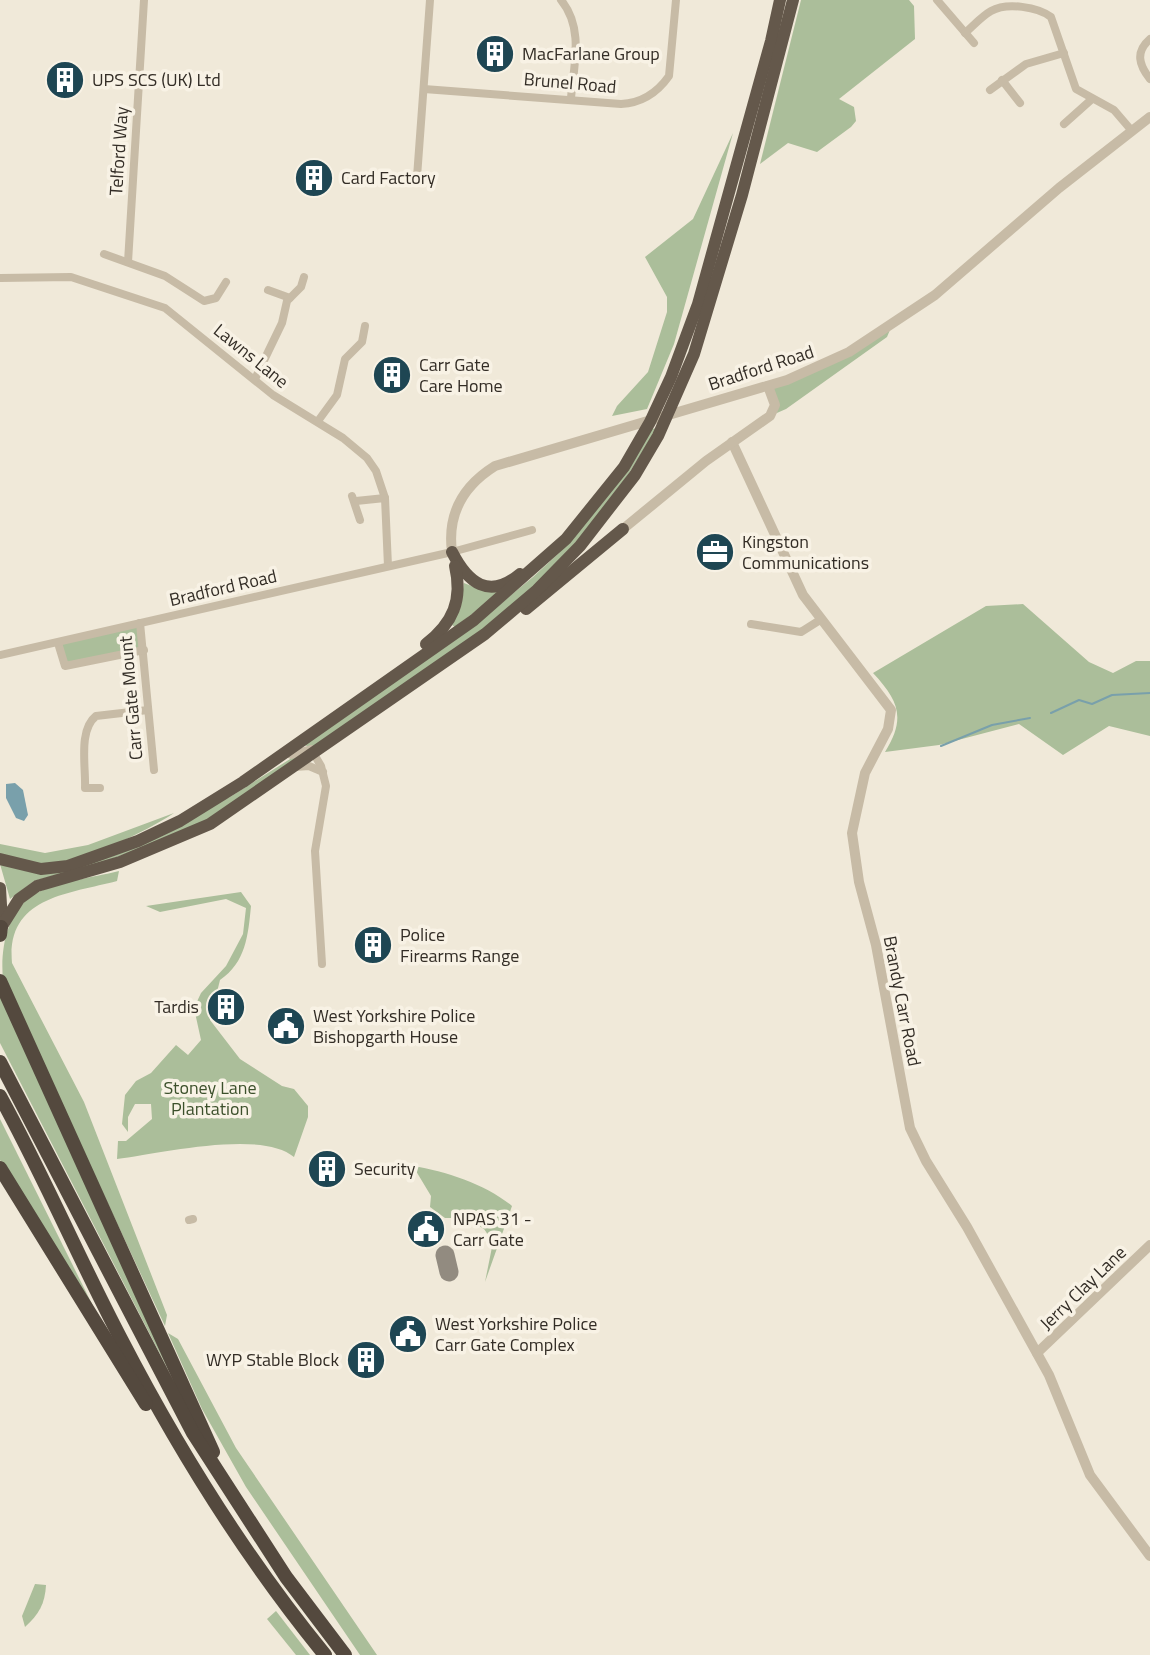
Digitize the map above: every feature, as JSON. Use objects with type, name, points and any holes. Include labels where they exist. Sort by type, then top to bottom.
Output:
[{"type":"highway","points":[[0,859],[41,869],[75,864],[138,841],[180,821],[243,782],[474,620],[566,539],[624,467],[650,422],[671,377],[698,304],[780,0]]},
{"type":"highway","points":[[1,929],[19,899],[31,889],[120,862],[186,837],[294,768],[485,634],[537,590],[580,546],[635,475],[664,424],[694,354],[710,307],[793,0]]},
{"type":"highway","points":[[453,552],[465,575],[475,583],[496,586],[511,581],[547,550],[624,467]]},
{"type":"highway","points":[[485,634],[520,614],[623,528]]},
{"type":"highway","points":[[402,670],[452,617],[459,590],[453,552]]},
{"type":"highway","points":[[0,888],[1,929]]},
{"type":"highway","points":[[0,981],[239,1508]]},
{"type":"highway","points":[[0,1062],[137,1332],[192,1433],[286,1577],[345,1655]]},
{"type":"highway","points":[[0,1097],[121,1339],[193,1471]]},
{"type":"highway","points":[[0,1168],[167,1438],[193,1471],[275,1592],[325,1655]]},
{"type":"street","name":"Telford Way","points":[[128,262],[144,0]]},
{"type":"street","points":[[417,177],[430,0]]},
{"type":"street","points":[[561,0],[572,13],[577,32],[571,98]]},
{"type":"street","name":"Brunel Road","points":[[424,89],[629,104],[642,101],[662,86],[669,76],[676,0]]},
{"type":"street","points":[[937,0],[974,43]]},
{"type":"street","points":[[965,33],[997,8],[1033,9],[1051,17],[1076,89],[1120,115],[1132,131]]},
{"type":"street","points":[[1150,38],[1140,50],[1139,62],[1150,79]]},
{"type":"street","points":[[990,90],[1026,64],[1064,53]]},
{"type":"street","points":[[1002,80],[1020,103]]},
{"type":"street","points":[[1063,124],[1092,99]]},
{"type":"street","name":"Bradford Road","points":[[453,552],[450,535],[458,503],[472,482],[485,472],[515,458],[689,406],[768,386],[810,371],[849,352],[935,295],[1059,188],[1150,117]]},
{"type":"street","points":[[104,254],[164,276],[204,301],[216,298],[226,282]]},
{"type":"street","name":"Lawns Lane","points":[[0,278],[71,277],[165,309],[289,407],[318,421],[367,458],[376,471],[385,498],[388,566]]},
{"type":"street","points":[[255,379],[282,323],[290,298],[301,286],[304,277]]},
{"type":"street","points":[[268,290],[290,298]]},
{"type":"street","points":[[318,421],[340,388],[345,359],[366,344],[365,326]]},
{"type":"street","points":[[623,528],[774,410],[768,386]]},
{"type":"street","name":"Brandy Carr Road","points":[[733,442],[803,595],[891,710],[888,729],[865,773],[858,799],[853,842],[910,1128],[926,1161],[967,1227],[1049,1375],[1090,1475],[1150,1556]]},
{"type":"street","points":[[360,520],[354,499],[385,498]]},
{"type":"street","name":"Bradford Road","points":[[0,655],[453,552],[533,530]]},
{"type":"street","points":[[751,624],[801,632],[820,620]]},
{"type":"street","name":"Carr Gate Mount","points":[[140,623],[154,770]]},
{"type":"street","points":[[58,643],[65,666],[144,650]]},
{"type":"street","points":[[100,788],[85,788],[86,731],[89,722],[96,716],[148,710]]},
{"type":"street","points":[[243,782],[261,776],[294,752],[304,749],[314,754],[323,772],[326,786],[315,851],[322,964]]},
{"type":"street","points":[[294,768],[309,766],[323,772]]},
{"type":"street","name":"Jerry Clay Lane","points":[[1037,1353],[1150,1245]]},
{"type":"green space","points":[[801,0],[909,0],[914,6],[915,39],[839,99],[854,107],[856,121],[851,127],[817,152],[788,143],[760,164]]},
{"type":"green space","points":[[733,133],[674,344],[647,409],[612,416],[617,406],[648,372],[667,312],[667,297],[645,257],[693,219]]},
{"type":"green space","points":[[892,325],[887,337],[786,409],[770,416],[774,410],[768,386],[787,380]]},
{"type":"green space","points":[[657,428],[589,530],[528,593],[459,648],[314,748],[304,745],[477,623],[533,577],[559,553],[652,429]]},
{"type":"green space","points":[[464,583],[479,589],[502,591],[455,627],[452,625],[460,609]]},
{"type":"green space","points":[[1023,604],[1089,662],[1113,673],[1136,661],[1150,661],[1150,736],[1109,726],[1063,755],[1019,724],[939,745],[885,752],[896,729],[897,710],[889,692],[873,673],[986,606]]},
{"type":"green space","points":[[140,623],[144,650],[65,666],[58,643]]},
{"type":"green space","points":[[298,754],[299,758],[195,828],[106,861],[34,881],[10,899],[0,864],[58,872],[230,797]]},
{"type":"green space","points":[[174,813],[113,845],[62,862],[36,863],[0,855],[0,844],[45,853],[88,845]]},
{"type":"green space","points":[[119,871],[117,881],[61,895],[30,911],[19,924],[13,941],[12,963],[84,1102],[167,1315],[165,1326],[3,979],[7,932],[24,902],[53,886]]},
{"type":"green space","name":"Stoney Lane Plantation","points":[[241,892],[251,906],[247,938],[235,965],[220,980],[210,1020],[240,1059],[282,1086],[294,1089],[308,1106],[308,1117],[294,1157],[279,1149],[234,1144],[117,1159],[118,1141],[126,1141],[152,1119],[151,1104],[135,1104],[128,1117],[128,1132],[122,1124],[125,1095],[136,1081],[151,1073],[176,1045],[188,1055],[201,1040],[194,1008],[201,993],[226,966],[243,934],[246,908],[226,899],[160,912],[146,906]]},
{"type":"green space","points":[[0,996],[177,1387],[0,1043]]},
{"type":"green space","points":[[0,1119],[93,1306],[91,1307],[0,1160]]},
{"type":"green space","points":[[413,1166],[466,1180],[512,1206],[485,1282],[493,1242],[484,1229],[467,1218],[445,1218],[430,1207],[431,1196]]},
{"type":"green space","points":[[168,1333],[178,1339],[236,1448],[377,1655],[360,1655],[246,1487],[202,1409]]},
{"type":"green space","points":[[35,1584],[46,1585],[43,1603],[25,1627],[22,1616]]},
{"type":"green space","points":[[276,1611],[310,1655],[296,1655],[267,1619]]},
{"type":"water","points":[[15,783],[23,790],[28,815],[24,821],[16,818],[6,798],[6,784]]},
{"type":"waterway","points":[[1051,713],[1079,700],[1092,704],[1112,695],[1150,693]]},
{"type":"waterway","points":[[941,746],[992,725],[1030,718]]},
{"type":"taxiway","points":[[445,1255],[449,1272]]},
{"type":"place","name":"MacFarlane Group","points":[[495,54]]},
{"type":"place","name":"UPS SCS (UK) Ltd","points":[[65,80]]},
{"type":"place","name":"Card Factory","points":[[314,178]]},
{"type":"place","name":"Carr Gate Care Home","points":[[392,375]]},
{"type":"place","name":"Kingston Communications","points":[[715,552]]},
{"type":"place","name":"Police Firearms Range","points":[[373,945]]},
{"type":"place","name":"Tardis","points":[[226,1007]]},
{"type":"place","name":"West Yorkshire Police Bishopgarth House","points":[[286,1026]]},
{"type":"place","name":"Security","points":[[327,1169]]},
{"type":"place","name":"NPAS 31 - Carr Gate","points":[[426,1229]]},
{"type":"place","name":"West Yorkshire Police Carr Gate Complex","points":[[408,1334]]},
{"type":"place","name":"WYP Stable Block","points":[[366,1360]]}]
